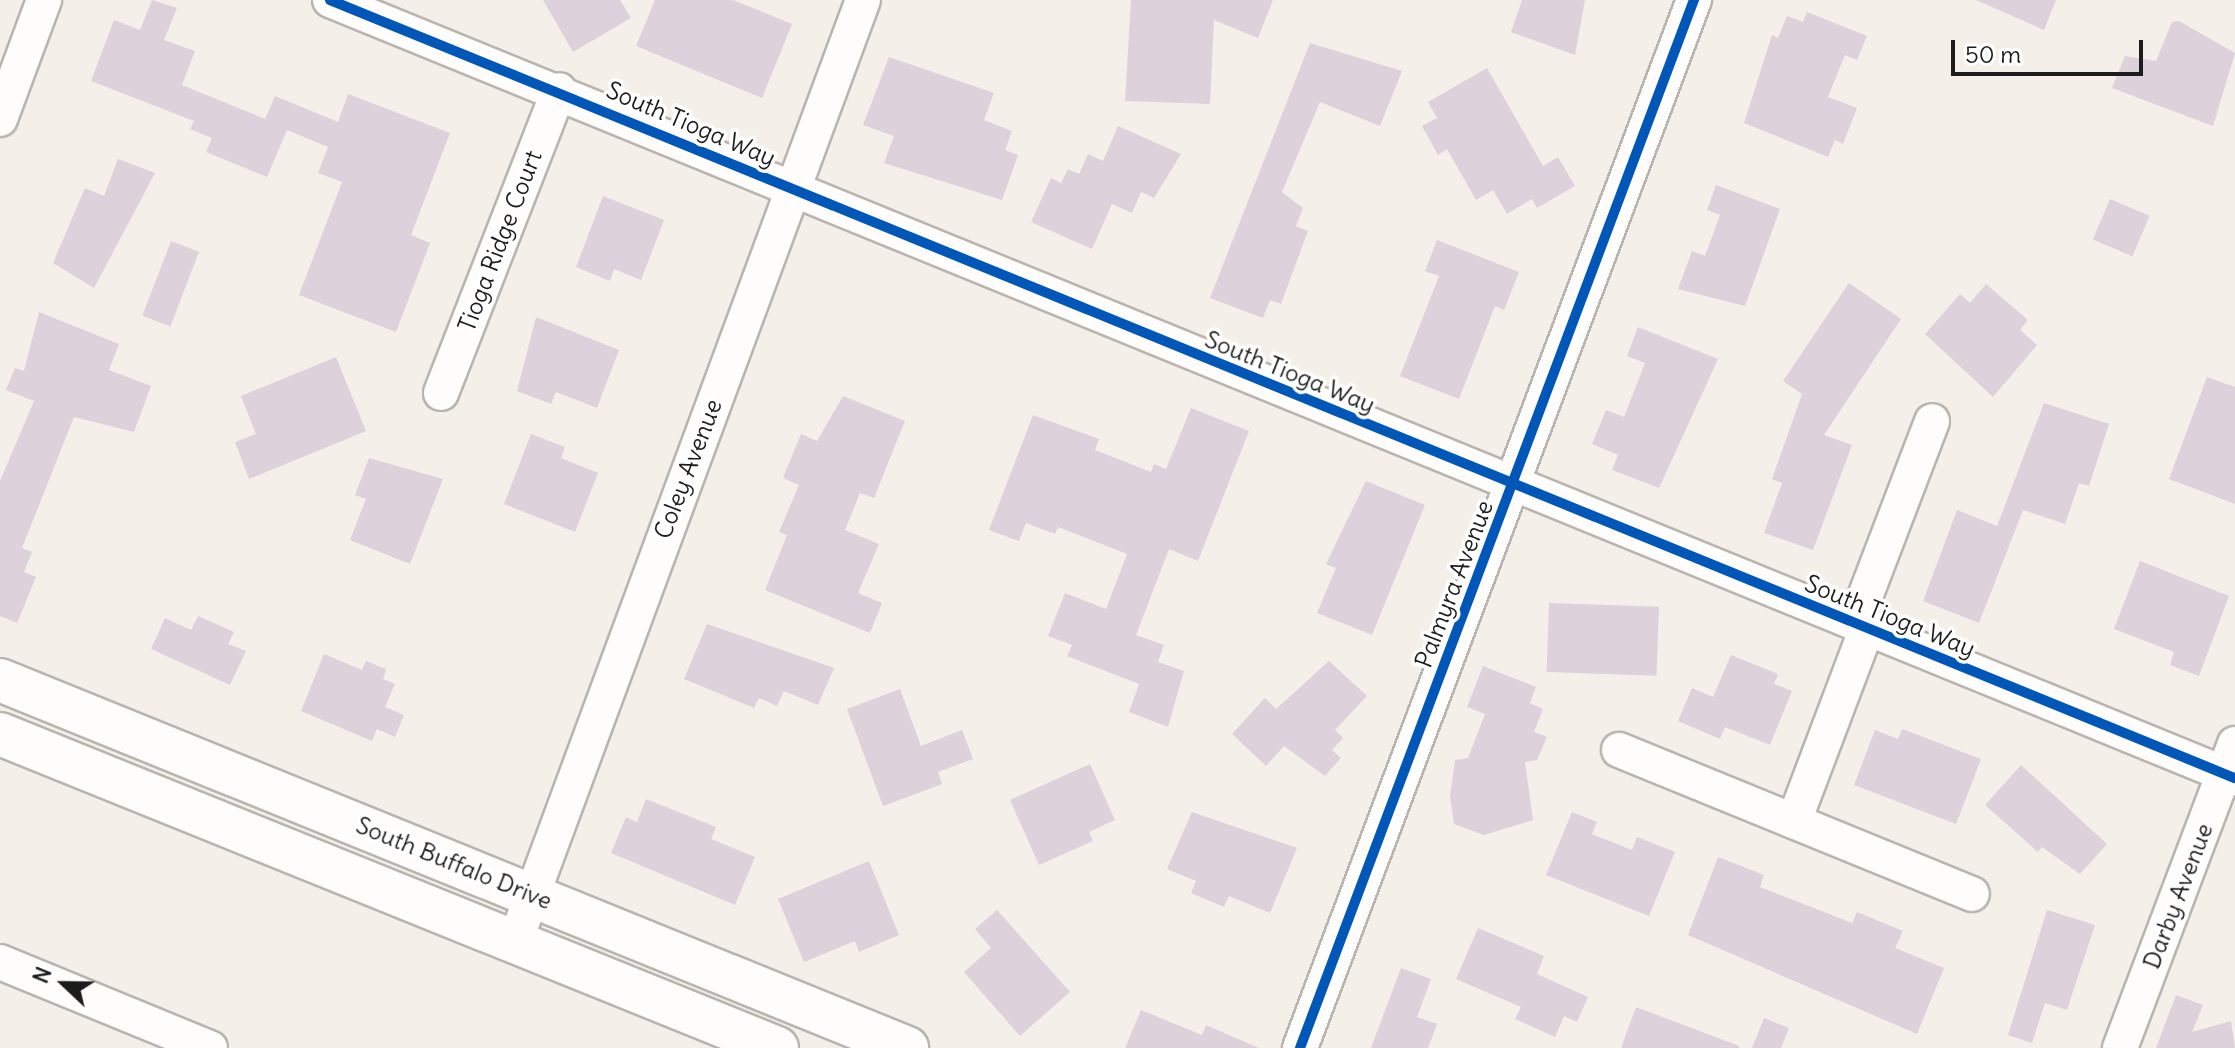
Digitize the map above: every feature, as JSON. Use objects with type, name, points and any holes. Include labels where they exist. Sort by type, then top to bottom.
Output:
[{"type":"main road","name":"South Buffalo Drive","points":[[0,680],[907,1048]]},
{"type":"main road","name":"South Buffalo Drive","points":[[0,734],[516,939],[777,1048]]},
{"type":"street","points":[[0,119],[44,0]]},
{"type":"street","name":"South Tioga Way","points":[[330,0],[559,90],[1861,626],[2231,765]]},
{"type":"street","name":"Coley Avenue","points":[[516,939],[863,0]]},
{"type":"street","name":"Palmyra Avenue","points":[[1300,1048],[1694,0]]},
{"type":"street","name":"Tioga Ridge Court","points":[[441,393],[559,90]]},
{"type":"street","points":[[1794,821],[1932,421]]},
{"type":"street","points":[[1619,750],[1972,894]]},
{"type":"street","name":"Darby Avenue","points":[[2120,1048],[2231,765]]},
{"type":"street","points":[[0,962],[210,1048]]},
{"type":"building","points":[[152,0],[177,8],[164,40],[195,51],[182,85],[265,119],[275,96],[338,122],[348,94],[450,133],[411,235],[430,243],[396,332],[299,295],[342,182],[318,173],[328,147],[287,130],[267,177],[206,152],[212,138],[190,129],[194,121],[91,81],[114,20],[140,30]]},
{"type":"building","points":[[543,0],[620,0],[631,18],[573,52]]},
{"type":"building","points":[[655,0],[733,0],[792,24],[762,98],[636,46]]},
{"type":"building","points":[[1131,0],[1273,0],[1258,38],[1214,20],[1210,104],[1125,101]]},
{"type":"building","points":[[1522,0],[1585,0],[1575,55],[1511,32]]},
{"type":"building","points":[[1976,0],[2056,0],[2044,30]]},
{"type":"building","points":[[1807,12],[1867,36],[1857,60],[1845,55],[1828,97],[1857,108],[1843,144],[1835,140],[1828,157],[1744,123],[1772,35],[1778,38],[1787,16],[1803,22]]},
{"type":"building","points":[[2179,21],[2235,53],[2213,126],[2112,88],[2125,56],[2156,61],[2172,22]]},
{"type":"building","points":[[1310,43],[1402,71],[1380,126],[1320,102],[1282,192],[1303,208],[1296,226],[1308,231],[1281,304],[1270,300],[1263,318],[1210,298]]},
{"type":"building","points":[[889,57],[994,93],[984,120],[1012,131],[1005,150],[1018,155],[1002,200],[884,163],[894,136],[863,125]]},
{"type":"building","points":[[1487,68],[1543,166],[1558,157],[1575,186],[1537,208],[1532,199],[1507,214],[1493,190],[1476,200],[1447,149],[1438,155],[1422,126],[1437,118],[1428,102]]},
{"type":"building","points":[[1118,126],[1181,154],[1154,198],[1141,192],[1132,213],[1112,204],[1092,249],[1031,222],[1051,178],[1061,183],[1068,169],[1079,174],[1088,154],[1103,161]]},
{"type":"building","points":[[118,159],[155,173],[94,288],[53,263],[85,188],[104,196]]},
{"type":"building","points":[[1716,185],[1780,209],[1745,306],[1678,289],[1692,251],[1705,256],[1720,215],[1707,210]]},
{"type":"building","points":[[603,196],[664,220],[641,280],[614,269],[610,281],[576,267]]},
{"type":"building","points":[[2110,199],[2150,216],[2132,256],[2093,240]]},
{"type":"building","points":[[1437,240],[1519,272],[1504,310],[1495,306],[1459,399],[1400,376],[1439,276],[1425,271]]},
{"type":"building","points":[[171,241],[199,252],[170,326],[142,316]]},
{"type":"building","points":[[1849,283],[1901,319],[1824,435],[1852,445],[1813,550],[1764,533],[1782,483],[1772,479],[1802,394],[1783,381]]},
{"type":"building","points":[[1986,284],[2028,320],[2020,330],[2037,345],[1993,397],[1925,334],[1960,294],[1970,303]]},
{"type":"building","points":[[39,312],[119,344],[109,370],[151,386],[134,432],[74,417],[22,548],[32,552],[24,572],[36,577],[17,623],[0,616],[0,481],[34,401],[6,390],[15,368],[24,371]]},
{"type":"building","points":[[536,317],[619,350],[597,408],[556,392],[551,404],[517,391]]},
{"type":"building","points":[[1638,327],[1718,359],[1659,488],[1612,470],[1618,455],[1592,444],[1606,410],[1624,417],[1645,363],[1627,356]]},
{"type":"building","points":[[336,357],[366,431],[249,479],[235,442],[256,434],[241,396]]},
{"type":"building","points":[[2207,377],[2235,387],[2235,504],[2169,479]]},
{"type":"building","points":[[843,396],[905,421],[874,498],[860,493],[845,530],[879,544],[858,593],[882,603],[870,633],[765,590],[787,535],[779,532],[799,485],[783,478],[801,434],[817,441]]},
{"type":"building","points":[[2044,403],[2109,424],[2089,486],[2079,483],[2065,524],[2023,510],[1979,623],[1923,601],[1957,510],[1997,526]]},
{"type":"building","points":[[1191,408],[1249,431],[1198,561],[1169,549],[1136,635],[1164,645],[1158,662],[1184,671],[1168,727],[1129,712],[1139,684],[1067,656],[1072,645],[1048,636],[1065,593],[1106,609],[1127,554],[1058,527],[1055,534],[1026,523],[1019,541],[989,530],[1033,415],[1099,439],[1095,450],[1151,472],[1154,464],[1166,469]]},
{"type":"building","points":[[531,434],[565,447],[561,458],[598,473],[575,532],[504,504]]},
{"type":"building","points":[[369,458],[443,479],[410,564],[350,540],[366,499],[355,495]]},
{"type":"building","points":[[1366,481],[1425,505],[1372,635],[1317,613],[1336,568],[1326,564]]},
{"type":"building","points":[[2140,561],[2229,596],[2199,676],[2170,665],[2174,652],[2114,629]]},
{"type":"building","points":[[1549,603],[1659,607],[1657,676],[1547,672]]},
{"type":"building","points":[[198,616],[234,632],[228,644],[246,651],[230,685],[151,649],[165,618],[191,630]]},
{"type":"building","points":[[707,624],[834,668],[818,705],[784,691],[777,706],[759,698],[754,708],[684,679]]},
{"type":"building","points":[[324,654],[362,670],[366,661],[386,669],[383,679],[395,684],[385,707],[404,715],[395,737],[377,729],[372,741],[301,711]]},
{"type":"building","points":[[1731,655],[1778,674],[1774,684],[1792,691],[1770,745],[1725,727],[1720,739],[1678,721],[1692,688],[1713,697]]},
{"type":"building","points":[[1329,661],[1367,696],[1335,730],[1343,738],[1332,750],[1341,758],[1325,776],[1284,746],[1266,766],[1232,734],[1265,698],[1276,709]]},
{"type":"building","points":[[1483,666],[1536,687],[1530,703],[1543,709],[1534,732],[1547,737],[1537,760],[1525,762],[1533,820],[1484,835],[1454,824],[1450,796],[1455,760],[1468,758],[1485,714],[1467,707]]},
{"type":"building","points":[[900,689],[921,746],[962,730],[973,759],[938,772],[942,784],[883,806],[847,709]]},
{"type":"building","points":[[1902,729],[1981,759],[1956,824],[1854,785],[1875,730],[1898,739]]},
{"type":"building","points":[[1090,764],[1115,820],[1089,832],[1093,841],[1039,865],[1010,800]]},
{"type":"building","points":[[2021,765],[2107,844],[2080,874],[2042,847],[2038,852],[1985,805]]},
{"type":"building","points":[[646,799],[716,827],[711,839],[755,857],[735,905],[611,853],[626,817],[637,822]]},
{"type":"building","points":[[1192,812],[1297,848],[1270,913],[1229,896],[1224,907],[1191,893],[1196,881],[1167,869]]},
{"type":"building","points":[[1572,812],[1597,822],[1592,834],[1632,850],[1637,837],[1675,852],[1649,916],[1546,875]]},
{"type":"building","points":[[1718,857],[1764,875],[1760,887],[1852,923],[1857,912],[1903,931],[1895,948],[1944,968],[1917,1034],[1688,935]]},
{"type":"building","points":[[869,861],[899,935],[859,952],[855,941],[804,962],[778,899]]},
{"type":"building","points":[[997,910],[1070,992],[1020,1036],[964,972],[991,948],[975,929]]},
{"type":"building","points":[[2047,910],[2095,925],[2067,1010],[2045,1003],[2032,1043],[2008,1035]]},
{"type":"building","points":[[1478,928],[1544,956],[1537,974],[1588,997],[1577,1022],[1564,1016],[1555,1037],[1515,1019],[1521,1007],[1456,979]]},
{"type":"building","points":[[1401,968],[1431,979],[1417,1017],[1437,1024],[1428,1048],[1371,1048]]},
{"type":"building","points":[[2176,995],[2203,1005],[2192,1032],[2231,1021],[2235,1048],[2156,1048]]},
{"type":"building","points":[[1636,1007],[1739,1046],[1739,1048],[1621,1048]]},
{"type":"building","points":[[1141,1010],[1202,1035],[1206,1025],[1259,1048],[1125,1048]]},
{"type":"building","points":[[1764,1018],[1789,1028],[1781,1048],[1752,1048]]},
{"type":"cycle path","points":[[330,0],[2235,778]]},
{"type":"cycle path","points":[[1300,1048],[1694,0]]}]
